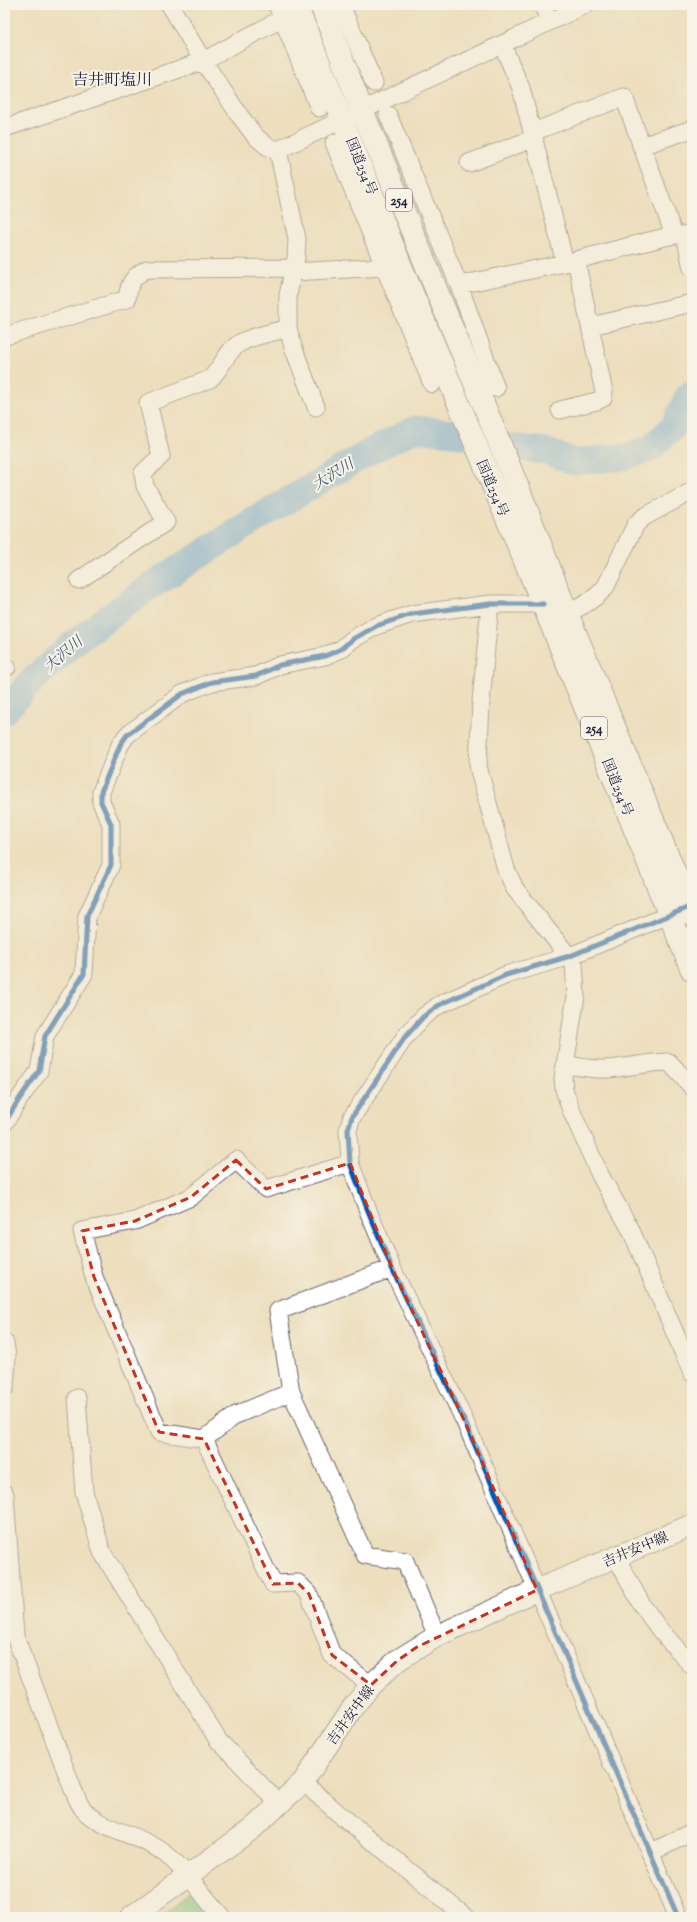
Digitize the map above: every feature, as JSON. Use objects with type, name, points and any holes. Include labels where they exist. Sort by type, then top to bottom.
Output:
[{"type":"highway","name":"国道254号","points":[[321,5],[353,114],[405,276],[543,604],[686,910]]},
{"type":"highway","name":"国道254号","points":[[285,8],[312,41],[353,114],[401,205],[488,391],[519,490],[686,910],[692,970]]},
{"type":"main road","name":"吉井安中線","points":[[131,1917],[252,1830],[304,1782],[352,1707],[371,1685],[398,1660],[437,1636],[537,1590],[692,1525]]},
{"type":"street","points":[[170,5],[203,60],[255,136],[268,147],[278,150],[585,5]]},
{"type":"street","points":[[341,5],[374,83]]},
{"type":"street","points":[[542,5],[550,21]]},
{"type":"street","points":[[5,128],[203,60],[285,8],[319,108]]},
{"type":"street","points":[[502,44],[521,88],[591,326],[604,392],[603,398],[596,401],[560,410]]},
{"type":"street","points":[[469,163],[624,97],[641,146],[684,234],[692,268]]},
{"type":"street","points":[[388,115],[459,285],[488,391]]},
{"type":"street","points":[[641,146],[692,128]]},
{"type":"street","points":[[334,143],[432,384]]},
{"type":"street","points":[[278,150],[297,240],[296,258],[288,295],[288,328],[293,347],[316,407]]},
{"type":"street","points":[[401,205],[439,239]]},
{"type":"street","points":[[459,285],[571,262],[684,234]]},
{"type":"street","points":[[5,336],[127,298],[132,280],[138,274],[147,269],[293,270],[385,267]]},
{"type":"street","points":[[591,326],[692,303]]},
{"type":"street","points":[[79,580],[166,522],[144,486],[143,473],[161,456],[148,403],[210,379],[217,372],[229,354],[240,343],[288,328]]},
{"type":"street","points":[[567,613],[583,606],[599,595],[605,588],[636,524],[644,517],[692,491]]},
{"type":"street","points":[[490,604],[481,702],[478,765],[480,774],[506,869],[515,889],[570,956],[574,963],[576,996],[563,1078],[564,1089],[571,1110],[600,1175],[630,1230],[692,1373]]},
{"type":"street","points":[[5,1122],[39,1072],[45,1036],[84,974],[87,916],[111,865],[111,824],[101,802],[101,792],[120,745],[127,735],[182,694],[212,682],[256,676],[280,665],[324,656],[341,649],[354,639],[376,626],[412,614],[490,604],[543,604]]},
{"type":"street","points":[[678,1917],[465,1422],[392,1268],[350,1163],[348,1130],[352,1117],[405,1038],[423,1017],[439,1006],[506,975],[570,956],[686,910]]},
{"type":"street","points":[[565,1065],[603,1069],[628,1067],[651,1062],[670,1062],[692,1087]]},
{"type":"street","points":[[291,1392],[236,1415],[204,1439],[159,1432],[94,1277],[82,1230],[135,1221],[191,1197],[236,1160],[266,1189],[350,1163]]},
{"type":"street","points":[[392,1268],[278,1312],[291,1392],[365,1555],[405,1561],[437,1636]]},
{"type":"street","points":[[5,1343],[7,1357],[5,1388]]},
{"type":"street","points":[[77,1398],[84,1492],[102,1552],[218,1740],[280,1805]]},
{"type":"street","points":[[204,1439],[273,1584],[298,1583],[309,1594],[332,1656],[371,1685]]},
{"type":"street","points":[[5,1494],[15,1636],[78,1801],[82,1808],[92,1818],[160,1849],[189,1876],[222,1917]]},
{"type":"street","points":[[616,1557],[642,1605],[660,1630],[692,1666]]},
{"type":"street","points":[[304,1782],[338,1813],[466,1917]]},
{"type":"street","points":[[650,1852],[692,1832]]},
{"type":"highlighted area","points":[[236,1160],[266,1189],[350,1163],[392,1268],[465,1422],[537,1590],[417,1647],[398,1660],[371,1685],[332,1655],[309,1594],[298,1583],[273,1584],[204,1439],[159,1432],[94,1277],[82,1231],[135,1221],[191,1197]]},
{"type":"green space","points":[[190,1891],[215,1917],[159,1917]]},
{"type":"waterway","name":"大沢川","points":[[5,711],[34,679],[75,642],[148,588],[258,518],[371,451],[415,429],[452,433],[511,447],[546,451],[574,462],[624,457],[650,449],[674,426],[688,396],[692,393]]},
{"type":"cycle path","points":[[5,1122],[39,1071],[45,1036],[84,974],[87,916],[111,865],[111,824],[101,802],[101,792],[120,745],[127,735],[182,694],[212,682],[256,676],[280,665],[325,656],[341,649],[353,639],[376,626],[412,614],[490,604],[543,604]]},
{"type":"cycle path","points":[[678,1917],[465,1422],[392,1268],[350,1163],[348,1130],[352,1117],[405,1037],[423,1017],[439,1005],[506,975],[570,956],[692,906]]},
{"type":"district","name":"吉井町塩川","points":[[112,79]]}]
